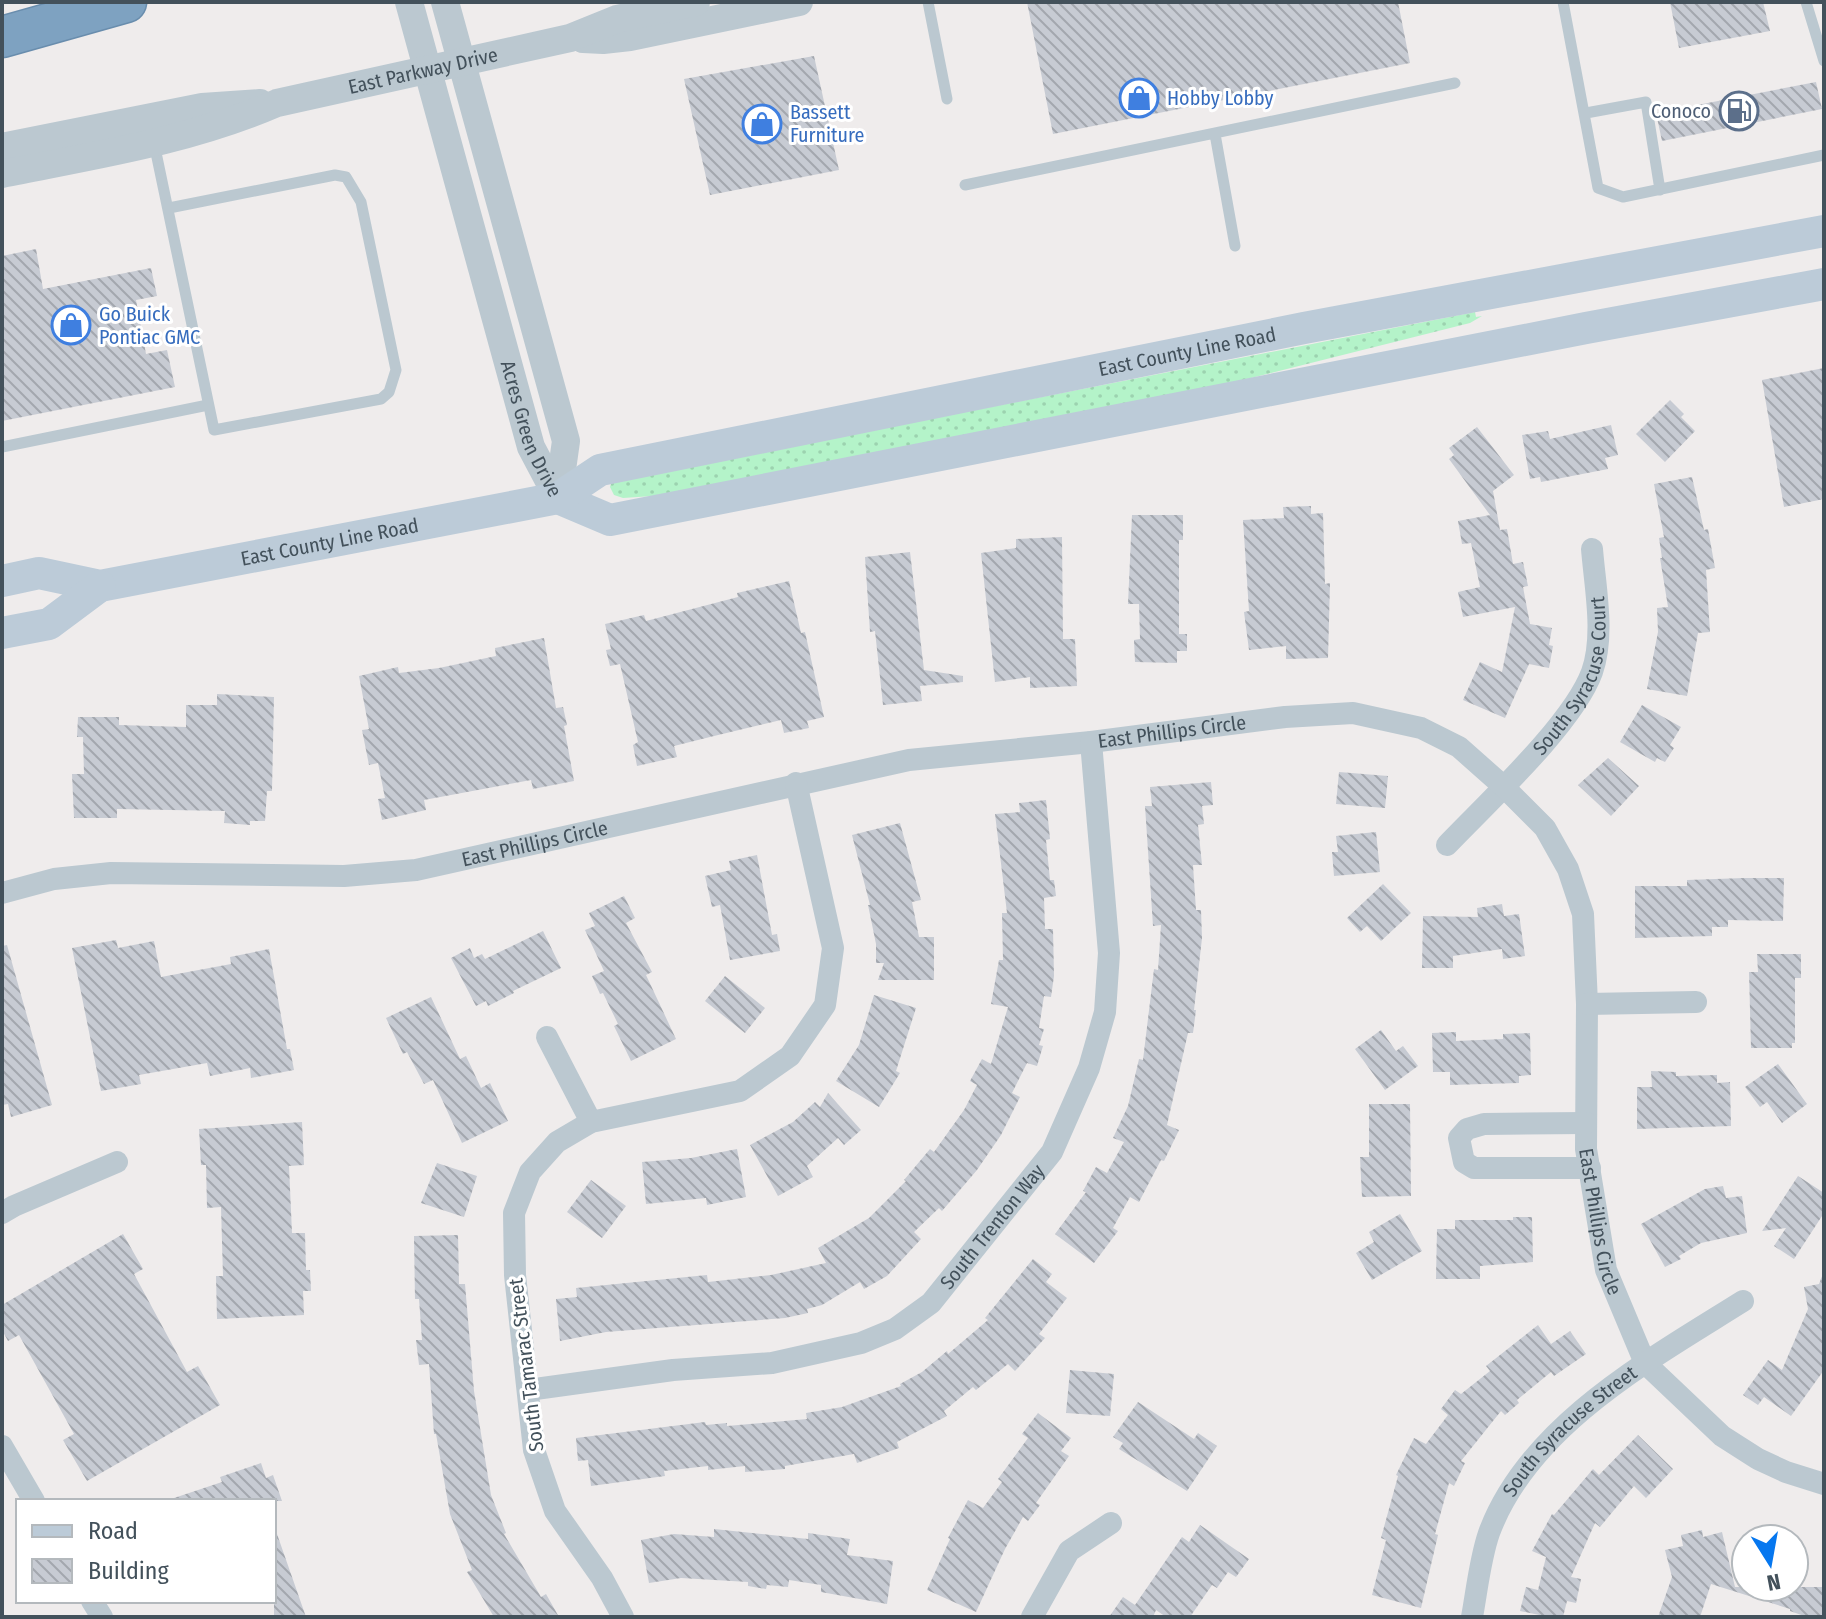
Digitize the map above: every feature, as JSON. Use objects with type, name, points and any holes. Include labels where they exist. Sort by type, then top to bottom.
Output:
[{"type":"highway","points":[[2,37],[126,2]]},
{"type":"main road","name":"East County Line Road","points":[[2,581],[39,573],[100,586],[558,498],[600,470],[1290,331],[1824,231]]},
{"type":"main road","points":[[558,498],[610,520],[1824,284]]},
{"type":"main road","name":"East County Line Road","points":[[2,633],[49,624],[100,586]]},
{"type":"street","name":"Acres Green Drive","points":[[409,2],[531,447],[558,498]]},
{"type":"street","name":"Acres Green Drive","points":[[445,2],[566,441],[558,498]]},
{"type":"street","name":"East Parkway Drive","points":[[2,147],[202,107],[277,103],[570,38],[617,19],[696,2]]},
{"type":"street","name":"East Parkway Drive","points":[[570,38],[613,40],[799,2]]},
{"type":"street","name":"East Parkway Drive","points":[[2,174],[219,127],[277,103]]},
{"type":"street","name":"South Syracuse Court","points":[[1447,845],[1579,699],[1593,669],[1598,631],[1592,549]]},
{"type":"street","name":"East Phillips Circle","points":[[2,893],[54,879],[111,873],[344,876],[416,870],[909,760],[1091,742],[1285,717],[1353,713],[1421,728],[1459,747],[1503,786],[1545,828],[1568,869],[1583,914],[1587,1004],[1586,1123],[1590,1168],[1606,1270],[1645,1363],[1722,1436],[1772,1466],[1824,1484]]},
{"type":"street","name":"South Trenton Way","points":[[528,1390],[673,1370],[772,1363],[861,1343],[895,1329],[931,1303],[1052,1152],[1089,1068],[1105,1012],[1109,953],[1091,742]]},
{"type":"street","name":"South Tamarac Street","points":[[623,1617],[602,1578],[555,1511],[534,1450],[515,1275],[514,1213],[530,1172],[557,1142],[591,1122],[740,1091],[790,1056],[825,1005],[833,948],[796,783]]},
{"type":"street","points":[[1587,1004],[1696,1002]]},
{"type":"street","points":[[547,1037],[591,1122]]},
{"type":"street","points":[[1586,1123],[1484,1124],[1467,1129],[1459,1138],[1460,1151],[1464,1162],[1474,1168],[1590,1168]]},
{"type":"street","points":[[2,1213],[117,1162]]},
{"type":"street","name":"South Syracuse Street","points":[[1472,1617],[1489,1534],[1514,1483],[1567,1422],[1645,1363],[1743,1301]]},
{"type":"street","points":[[2,1446],[33,1499]]},
{"type":"street","points":[[1032,1617],[1069,1551],[1111,1523]]},
{"type":"lane","points":[[928,2],[947,99]]},
{"type":"lane","points":[[1563,2],[1598,188],[1623,197],[1824,155]]},
{"type":"lane","points":[[1806,2],[1824,61]]},
{"type":"lane","points":[[965,185],[1455,83]]},
{"type":"lane","points":[[1586,113],[1646,102],[1660,190]]},
{"type":"lane","points":[[1215,134],[1235,246]]},
{"type":"lane","points":[[154,143],[214,430],[381,399],[389,392],[396,370],[361,202],[346,177],[335,175],[169,208]]},
{"type":"lane","points":[[2,447],[208,405]]},
{"type":"green space","points":[[1475,312],[1476,317],[1482,316],[1470,323],[1215,387],[653,496],[623,498],[614,495],[610,487],[612,481]]},
{"type":"building","name":"Hobby Lobby","points":[[1027,2],[1398,2],[1410,63],[1053,134]]},
{"type":"building","points":[[1670,2],[1763,2],[1770,31],[1679,48]]},
{"type":"building","name":"Bassett Furniture","points":[[814,56],[839,170],[710,195],[684,79]]},
{"type":"building","name":"Conoco","points":[[1816,82],[1822,109],[1662,141],[1656,113]]},
{"type":"building","name":"Go Buick Pontiac GMC","points":[[36,249],[43,289],[151,268],[157,296],[136,300],[146,354],[167,350],[175,387],[2,421],[2,256]]},
{"type":"building","points":[[1824,368],[1824,499],[1784,507],[1762,380]]},
{"type":"building","points":[[1670,400],[1695,431],[1665,462],[1636,434]]},
{"type":"building","points":[[1611,425],[1618,455],[1605,458],[1608,469],[1541,482],[1540,477],[1530,479],[1522,435],[1548,431],[1550,439]]},
{"type":"building","points":[[1477,427],[1514,475],[1493,491],[1500,530],[1507,529],[1513,564],[1523,562],[1528,586],[1523,587],[1530,624],[1552,628],[1549,668],[1529,664],[1505,718],[1463,700],[1480,662],[1502,672],[1515,607],[1463,617],[1458,592],[1480,587],[1471,543],[1462,544],[1458,521],[1490,515],[1449,459],[1454,455],[1449,448]]},
{"type":"building","points":[[1692,477],[1704,530],[1708,529],[1715,568],[1706,570],[1710,632],[1698,633],[1687,696],[1647,689],[1658,632],[1657,608],[1668,607],[1660,558],[1659,538],[1664,537],[1654,484]]},
{"type":"building","points":[[1311,506],[1311,514],[1323,513],[1325,584],[1330,583],[1328,658],[1286,659],[1286,646],[1249,650],[1244,612],[1249,611],[1243,520],[1284,518],[1283,507]]},
{"type":"building","points":[[1132,515],[1183,515],[1183,540],[1179,540],[1179,634],[1187,634],[1187,651],[1177,651],[1177,663],[1135,662],[1134,640],[1140,639],[1139,604],[1128,604]]},
{"type":"building","points":[[1062,537],[1063,639],[1075,639],[1077,686],[1030,688],[1030,677],[995,682],[981,553],[1016,548],[1016,539]]},
{"type":"building","points":[[910,552],[924,670],[963,676],[963,682],[920,686],[922,701],[883,705],[875,631],[870,632],[865,557]]},
{"type":"building","points":[[789,581],[801,633],[805,632],[824,717],[807,721],[809,728],[784,733],[781,720],[674,746],[677,757],[637,766],[633,745],[638,742],[620,664],[610,666],[606,650],[611,649],[605,624],[644,615],[646,621],[738,597],[737,593]]},
{"type":"building","points":[[544,638],[556,708],[563,707],[567,725],[564,726],[574,781],[533,789],[531,780],[424,800],[426,810],[382,820],[378,799],[385,798],[378,763],[369,765],[362,730],[369,729],[359,676],[398,667],[399,673],[439,668],[496,656],[495,648]]},
{"type":"building","points":[[217,694],[274,697],[272,791],[267,791],[265,821],[250,821],[250,825],[224,823],[225,811],[117,809],[117,818],[74,818],[72,774],[84,774],[83,737],[77,737],[78,717],[119,717],[119,725],[186,727],[186,705],[217,705]]},
{"type":"building","points":[[1642,705],[1681,727],[1670,745],[1674,748],[1665,762],[1657,758],[1655,762],[1620,742]]},
{"type":"building","points":[[1608,758],[1639,786],[1611,816],[1578,785]]},
{"type":"building","points":[[1339,772],[1388,776],[1385,808],[1336,804]]},
{"type":"building","points":[[1211,782],[1213,805],[1202,806],[1204,824],[1198,825],[1202,865],[1193,865],[1196,910],[1201,910],[1202,938],[1196,1010],[1193,1033],[1188,1033],[1167,1125],[1179,1130],[1139,1202],[1130,1197],[1113,1228],[1118,1231],[1094,1263],[1055,1234],[1086,1192],[1083,1191],[1096,1167],[1107,1173],[1124,1142],[1113,1138],[1128,1106],[1139,1059],[1143,1060],[1154,969],[1158,970],[1161,925],[1153,926],[1145,806],[1152,806],[1150,787]]},
{"type":"building","points":[[1046,800],[1050,880],[1054,880],[1056,896],[1044,898],[1045,929],[1053,929],[1054,976],[1051,997],[1044,996],[1039,1028],[1044,1029],[1039,1045],[1043,1046],[1037,1066],[1027,1063],[1012,1093],[1020,1097],[1001,1135],[977,1170],[942,1211],[939,1208],[914,1232],[921,1239],[887,1276],[864,1289],[860,1282],[822,1305],[807,1309],[808,1313],[785,1318],[606,1332],[560,1341],[556,1299],[577,1297],[576,1288],[707,1275],[708,1282],[771,1275],[826,1263],[818,1248],[869,1218],[906,1181],[930,1149],[934,1152],[964,1110],[977,1085],[970,1081],[982,1059],[991,1064],[1008,1007],[991,1004],[999,960],[1003,960],[1002,913],[1007,913],[995,814],[1020,812],[1019,803]]},
{"type":"building","points":[[900,823],[921,900],[912,902],[919,937],[934,937],[934,980],[878,980],[884,963],[876,963],[870,905],[852,835]]},
{"type":"building","points":[[1376,832],[1380,872],[1334,876],[1332,852],[1338,852],[1336,836]]},
{"type":"building","points":[[757,855],[772,935],[777,934],[780,951],[730,960],[720,905],[712,907],[705,876],[731,870],[729,861]]},
{"type":"building","points":[[1784,878],[1783,921],[1728,920],[1728,927],[1712,927],[1712,936],[1635,938],[1635,886],[1687,886],[1687,880]]},
{"type":"building","points":[[1383,884],[1411,913],[1381,941],[1367,926],[1360,932],[1347,918]]},
{"type":"building","points":[[624,896],[635,918],[626,923],[652,972],[646,975],[676,1039],[631,1061],[614,1026],[618,1024],[592,976],[604,971],[585,930],[595,926],[589,913]]},
{"type":"building","points":[[1502,904],[1504,916],[1519,914],[1525,956],[1503,959],[1502,949],[1453,956],[1453,968],[1422,968],[1423,916],[1478,917],[1477,908]]},
{"type":"building","points":[[543,931],[561,968],[488,1006],[486,1001],[476,1006],[451,958],[470,948],[474,958],[482,954],[485,959]]},
{"type":"building","points":[[116,940],[118,948],[154,941],[161,977],[231,964],[230,957],[269,949],[287,1049],[290,1049],[294,1070],[251,1078],[250,1068],[210,1076],[207,1063],[139,1075],[141,1084],[101,1091],[72,948]]},
{"type":"building","points":[[7,945],[52,1105],[11,1117],[8,1104],[2,1105],[2,946]]},
{"type":"building","points":[[1757,954],[1801,954],[1801,978],[1795,978],[1795,1043],[1792,1043],[1792,1048],[1751,1048],[1749,972],[1758,972]]},
{"type":"building","points":[[725,976],[765,1008],[745,1033],[705,1001]]},
{"type":"building","points":[[874,995],[916,1008],[896,1071],[900,1073],[879,1107],[836,1081],[859,1045]]},
{"type":"building","points":[[431,997],[460,1059],[466,1056],[481,1088],[490,1083],[508,1121],[462,1143],[433,1080],[424,1084],[407,1052],[403,1054],[386,1018]]},
{"type":"building","points":[[1381,1030],[1396,1051],[1403,1046],[1418,1066],[1385,1090],[1355,1049]]},
{"type":"building","points":[[1456,1032],[1456,1041],[1503,1039],[1503,1034],[1530,1033],[1531,1075],[1519,1076],[1519,1083],[1450,1085],[1450,1072],[1433,1072],[1432,1033]]},
{"type":"building","points":[[1778,1064],[1807,1104],[1782,1123],[1767,1102],[1760,1107],[1745,1087]]},
{"type":"building","points":[[1651,1071],[1676,1072],[1676,1076],[1717,1075],[1717,1083],[1730,1082],[1731,1126],[1637,1129],[1637,1087],[1652,1087]]},
{"type":"building","points":[[828,1093],[861,1130],[844,1145],[838,1138],[807,1166],[813,1177],[778,1196],[750,1145],[793,1122],[815,1102],[820,1107]]},
{"type":"building","points":[[1369,1104],[1410,1104],[1411,1196],[1362,1197],[1360,1157],[1369,1157]]},
{"type":"building","points":[[302,1122],[304,1165],[289,1166],[292,1233],[305,1233],[306,1270],[310,1270],[311,1291],[303,1291],[304,1315],[217,1319],[216,1276],[223,1276],[221,1207],[207,1208],[206,1165],[201,1165],[199,1129]]},
{"type":"building","points":[[737,1149],[746,1197],[707,1205],[706,1198],[646,1204],[642,1162],[691,1158]]},
{"type":"building","points":[[437,1163],[477,1176],[464,1217],[421,1203]]},
{"type":"building","points":[[1798,1176],[1824,1193],[1824,1213],[1794,1259],[1774,1246],[1786,1228],[1762,1231]]},
{"type":"building","points":[[591,1180],[626,1206],[602,1238],[567,1212]]},
{"type":"building","points":[[1723,1186],[1726,1198],[1742,1196],[1747,1233],[1701,1243],[1665,1267],[1641,1224],[1705,1189]]},
{"type":"building","points":[[1400,1214],[1422,1251],[1372,1280],[1356,1253],[1374,1242],[1369,1232]]},
{"type":"building","points":[[1513,1217],[1532,1217],[1533,1262],[1480,1266],[1480,1279],[1436,1279],[1437,1229],[1455,1229],[1455,1220],[1513,1220]]},
{"type":"building","points":[[123,1234],[143,1269],[134,1274],[187,1372],[198,1366],[220,1405],[87,1481],[63,1440],[74,1434],[19,1335],[8,1341],[2,1330],[2,1305]]},
{"type":"building","points":[[458,1235],[459,1284],[465,1284],[474,1391],[491,1495],[504,1534],[541,1597],[546,1594],[559,1617],[494,1617],[467,1572],[472,1570],[450,1514],[434,1434],[429,1364],[419,1365],[416,1340],[422,1340],[419,1299],[415,1299],[414,1236]]},
{"type":"building","points":[[1033,1259],[1052,1274],[1046,1282],[1067,1298],[1039,1334],[1045,1338],[1015,1371],[1008,1364],[976,1390],[973,1387],[944,1411],[947,1416],[897,1442],[899,1448],[857,1463],[854,1454],[785,1466],[785,1469],[745,1472],[745,1466],[708,1470],[708,1466],[664,1471],[665,1476],[591,1486],[588,1460],[578,1461],[576,1438],[705,1422],[706,1425],[727,1423],[727,1426],[807,1419],[806,1413],[842,1407],[901,1386],[947,1351],[948,1354],[988,1320],[985,1318]]},
{"type":"building","points":[[1824,1271],[1824,1370],[1791,1416],[1764,1397],[1758,1405],[1743,1395],[1768,1360],[1782,1370],[1808,1309],[1804,1287],[1819,1284]]},
{"type":"building","points":[[1538,1325],[1551,1344],[1570,1331],[1586,1354],[1554,1376],[1551,1372],[1517,1400],[1519,1403],[1505,1415],[1501,1411],[1461,1461],[1465,1463],[1454,1486],[1449,1483],[1435,1534],[1438,1535],[1421,1608],[1372,1595],[1386,1540],[1381,1538],[1396,1475],[1414,1438],[1426,1444],[1448,1415],[1441,1409],[1455,1390],[1461,1394],[1490,1371],[1486,1366]]},
{"type":"building","points":[[1070,1370],[1114,1374],[1110,1416],[1066,1413]]},
{"type":"building","points":[[1138,1402],[1194,1439],[1198,1433],[1217,1446],[1187,1491],[1119,1449],[1123,1443],[1113,1437]]},
{"type":"building","points":[[1038,1413],[1071,1438],[1061,1451],[1069,1456],[1036,1503],[1040,1505],[1028,1521],[1023,1517],[976,1612],[927,1590],[948,1538],[968,1500],[983,1508],[1002,1482],[998,1479],[1028,1438],[1022,1434]]},
{"type":"building","points":[[1638,1435],[1673,1469],[1646,1498],[1634,1486],[1600,1527],[1595,1523],[1571,1577],[1581,1579],[1576,1603],[1567,1601],[1563,1617],[1520,1611],[1526,1587],[1538,1590],[1546,1557],[1532,1551],[1552,1514],[1593,1469],[1599,1475]]},
{"type":"building","points":[[261,1463],[266,1478],[273,1475],[282,1501],[174,1499],[222,1482],[220,1477]]},
{"type":"building","points":[[1200,1525],[1249,1559],[1236,1577],[1228,1572],[1217,1588],[1212,1585],[1190,1617],[1166,1617],[1156,1610],[1153,1617],[1109,1617],[1123,1597],[1135,1605],[1182,1537],[1189,1542]]},
{"type":"building","points":[[714,1529],[808,1539],[808,1533],[850,1539],[847,1555],[893,1561],[887,1604],[821,1592],[821,1585],[789,1580],[788,1587],[767,1585],[766,1589],[748,1586],[748,1582],[681,1578],[649,1583],[641,1540],[674,1534],[714,1537]]},
{"type":"building","points":[[1702,1530],[1703,1537],[1722,1532],[1730,1566],[1730,1590],[1711,1584],[1700,1617],[1658,1617],[1672,1577],[1665,1550],[1683,1546],[1681,1535]]},
{"type":"building","points":[[277,1534],[306,1617],[274,1617]]},
{"type":"building","points":[[1810,1587],[1824,1587],[1824,1617],[1807,1617],[1771,1603],[1810,1603]]},
{"type":"place","name":"Hobby Lobby","points":[[1139,98]]},
{"type":"place","name":"Conoco","points":[[1739,111]]},
{"type":"place","name":"Bassett Furniture","points":[[762,124]]},
{"type":"place","name":"Go Buick Pontiac GMC","points":[[71,325]]}]
